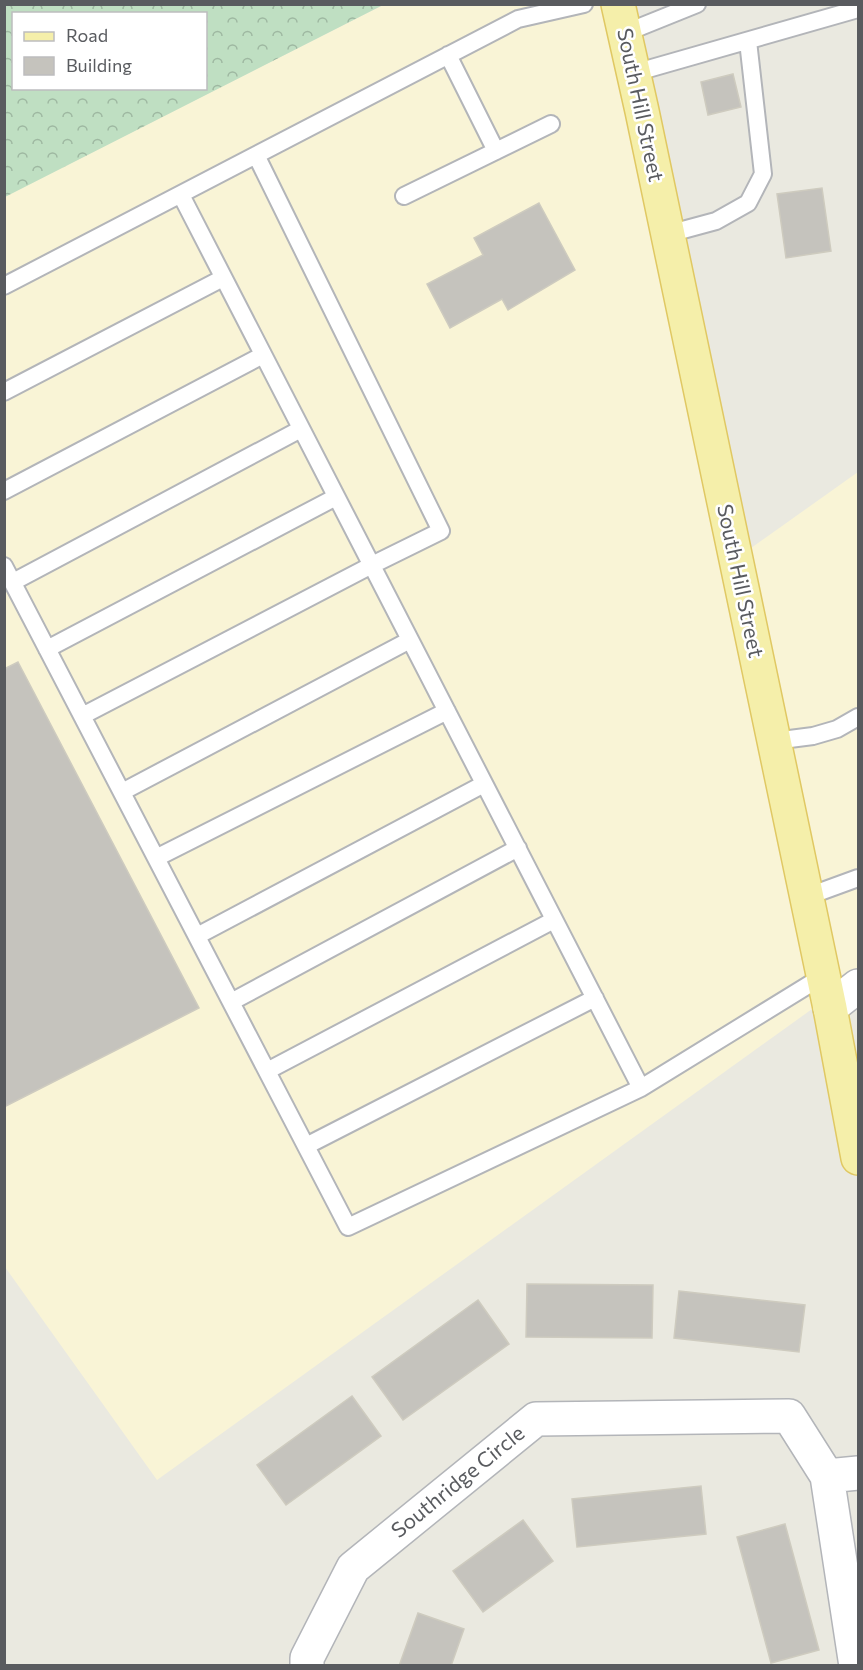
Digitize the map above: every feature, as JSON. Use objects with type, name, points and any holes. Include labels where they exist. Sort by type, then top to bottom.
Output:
[{"type":"main road","name":"South Hill Street","points":[[621,19],[830,1008],[858,1158]]},
{"type":"street","points":[[830,1008],[858,986]]},
{"type":"street","name":"Southridge Circle","points":[[307,1665],[307,1658],[353,1568],[536,1419],[789,1416],[843,1475],[856,1665]]},
{"type":"lane","points":[[4,286],[518,19],[543,9],[584,4]]},
{"type":"lane","points":[[621,19],[698,4]]},
{"type":"lane","points":[[634,73],[858,9]]},
{"type":"lane","points":[[668,234],[716,221],[748,203],[763,174],[748,41]]},
{"type":"lane","points":[[448,56],[496,151]]},
{"type":"lane","points":[[404,196],[551,124]]},
{"type":"lane","points":[[82,716],[441,531],[256,155]]},
{"type":"lane","points":[[180,195],[641,1088]]},
{"type":"lane","points":[[4,392],[223,278]]},
{"type":"lane","points":[[4,491],[263,355]]},
{"type":"lane","points":[[13,582],[301,429]]},
{"type":"lane","points":[[47,649],[336,497]]},
{"type":"lane","points":[[4,566],[348,1227],[641,1088],[823,976]]},
{"type":"lane","points":[[122,792],[410,640]]},
{"type":"lane","points":[[156,858],[447,711]]},
{"type":"lane","points":[[774,741],[821,734],[837,729],[858,717]]},
{"type":"lane","points":[[196,936],[484,784]]},
{"type":"lane","points":[[231,1002],[518,848]]},
{"type":"lane","points":[[806,897],[858,878]]},
{"type":"lane","points":[[267,1071],[554,920]]},
{"type":"lane","points":[[306,1146],[595,998]]},
{"type":"shaded area","points":[[383,5],[603,5],[730,563],[858,472],[858,976],[157,1480],[5,1267],[4,197]]},
{"type":"green space","points":[[5,4],[383,5],[5,197]]},
{"type":"building","points":[[733,74],[741,107],[708,115],[701,82]]},
{"type":"building","points":[[822,188],[831,251],[786,258],[777,194]]},
{"type":"building","points":[[539,203],[575,270],[508,310],[502,299],[450,328],[427,284],[483,255],[474,238]]},
{"type":"building","points":[[18,662],[199,1008],[4,1107],[4,669]]},
{"type":"building","points":[[527,1284],[653,1285],[652,1338],[526,1337]]},
{"type":"building","points":[[679,1291],[805,1305],[799,1352],[674,1338]]},
{"type":"building","points":[[478,1300],[509,1344],[403,1420],[372,1377]]},
{"type":"building","points":[[352,1396],[381,1436],[286,1505],[257,1465]]},
{"type":"building","points":[[701,1486],[706,1534],[577,1547],[572,1499]]},
{"type":"building","points":[[523,1520],[553,1561],[483,1612],[453,1571]]},
{"type":"building","points":[[785,1524],[819,1650],[771,1663],[737,1537]]},
{"type":"building","points":[[418,1613],[464,1629],[451,1666],[399,1666]]}]
